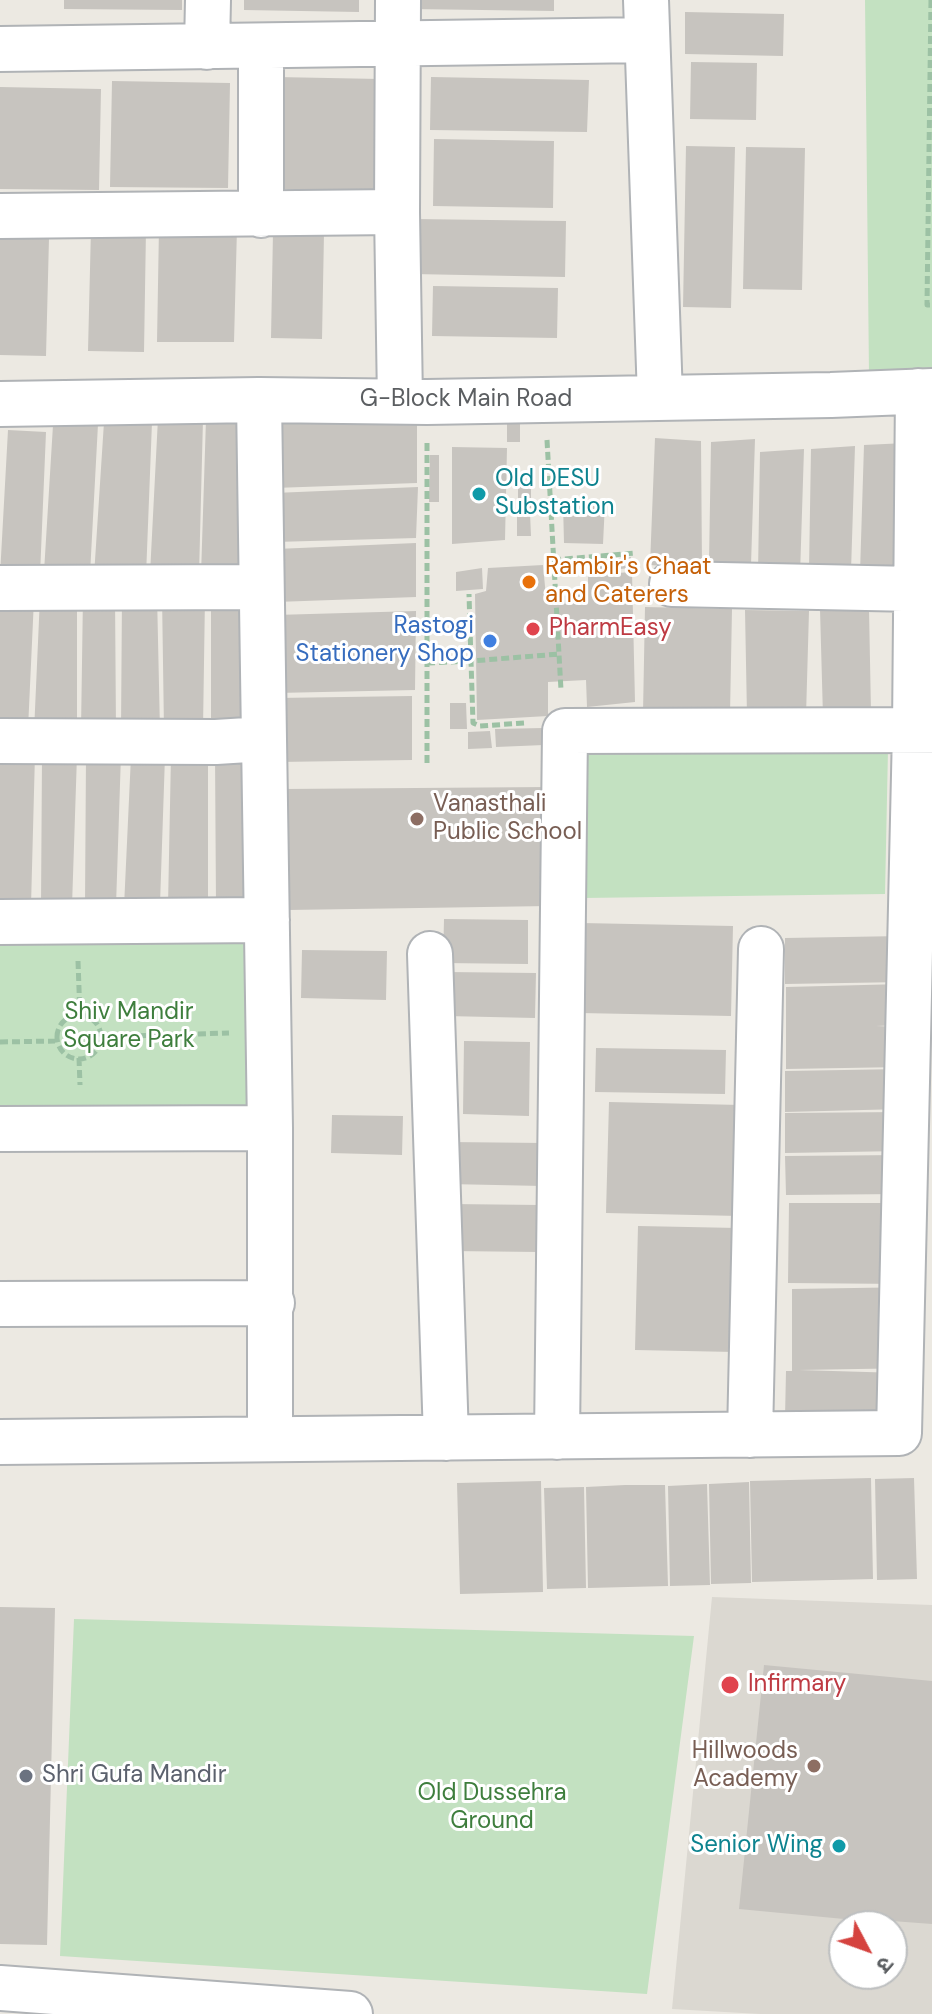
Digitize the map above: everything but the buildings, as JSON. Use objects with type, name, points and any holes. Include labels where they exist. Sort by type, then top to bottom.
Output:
[{"type":"street","points":[[207,47],[208,0]]},
{"type":"street","points":[[0,49],[261,46],[399,21],[646,20],[660,397]]},
{"type":"street","points":[[399,21],[397,212],[414,401]]},
{"type":"street","points":[[261,46],[261,215]]},
{"type":"street","points":[[0,216],[397,212]]},
{"type":"street","points":[[0,1442],[899,1433],[924,730],[915,589],[925,391]]},
{"type":"street","name":"G-Block Main Road","points":[[0,404],[414,401],[925,391]]},
{"type":"street","points":[[259,400],[272,1303],[270,1438]]},
{"type":"street","points":[[672,584],[915,589]]},
{"type":"street","points":[[0,588],[261,587]]},
{"type":"street","points":[[557,1437],[565,731],[924,730]]},
{"type":"street","points":[[0,741],[216,742],[264,739]]},
{"type":"street","points":[[0,922],[267,920]]},
{"type":"street","points":[[750,1435],[761,949]]},
{"type":"street","points":[[430,954],[446,1438]]},
{"type":"street","points":[[0,1129],[270,1128]]},
{"type":"street","points":[[0,1304],[272,1303]]},
{"type":"street","points":[[0,1988],[350,2014]]},
{"type":"path","points":[[931,0],[927,305],[932,305]]},
{"type":"path","points":[[545,399],[562,693]]},
{"type":"path","points":[[414,401],[427,663],[427,764]]},
{"type":"path","points":[[553,560],[635,553]]},
{"type":"path","points":[[469,594],[473,723],[480,726],[535,723]]},
{"type":"path","points":[[427,663],[560,654]]},
{"type":"path","points":[[77,950],[80,1016]]},
{"type":"path","points":[[79,1058],[60,1049],[55,1041],[64,1021],[80,1016],[95,1024],[102,1037]]},
{"type":"path","points":[[102,1037],[242,1033]]},
{"type":"path","points":[[79,1058],[96,1050],[102,1037]]},
{"type":"path","points":[[0,1042],[55,1041]]},
{"type":"path","points":[[79,1058],[80,1087]]},
{"type":"shaded area","name":"Hillwoods Academy","points":[[712,1597],[932,1605],[932,2014],[760,2014],[672,2009]]},
{"type":"green space","points":[[865,0],[932,0],[932,374],[869,375]]},
{"type":"green space","points":[[888,749],[885,894],[583,898],[584,754]]},
{"type":"green space","name":"Shiv Mandir Square Park","points":[[257,934],[256,1119],[0,1116],[0,935]]},
{"type":"green space","name":"Old Dussehra Ground","points":[[74,1619],[694,1636],[647,1994],[60,1956]]},
{"type":"place","name":"Old DESU Substation","points":[[479,494]]},
{"type":"place","name":"Rambir's Chaat and Caterers","points":[[529,582]]},
{"type":"place","name":"PharmEasy","points":[[533,629]]},
{"type":"place","name":"Rastogi Stationery Shop","points":[[490,641]]},
{"type":"place","name":"Vanasthali Public School","points":[[417,819]]},
{"type":"place","name":"Infirmary","points":[[730,1685]]},
{"type":"place","name":"Hillwoods Academy","points":[[814,1766]]},
{"type":"place","name":"Shri Gufa Mandir","points":[[26,1776]]},
{"type":"place","name":"Senior Wing","points":[[839,1846]]}]
